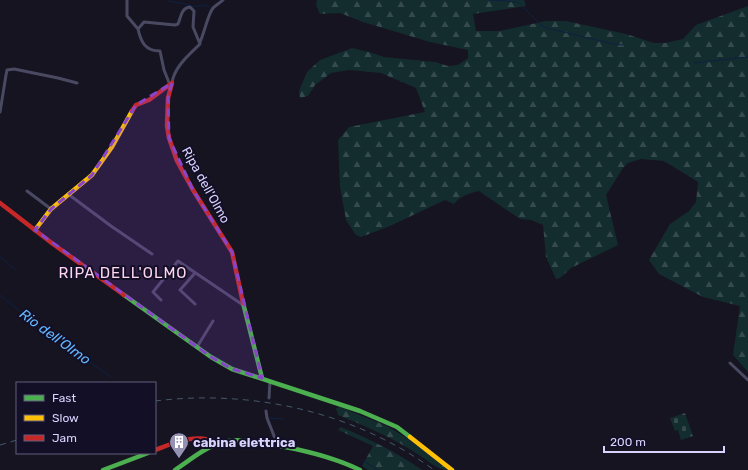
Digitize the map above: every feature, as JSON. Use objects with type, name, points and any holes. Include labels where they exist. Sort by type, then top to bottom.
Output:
[{"type":"main road","points":[[35,230],[51,209],[92,175],[112,147],[136,105],[149,100],[171,84]]},
{"type":"main road","name":"Ripa dell'Olmo","points":[[171,84],[168,98],[168,138],[177,161],[193,190],[232,252],[243,305],[262,378]]},
{"type":"main road","points":[[0,203],[211,357],[232,369],[360,411],[397,427],[452,470]]},
{"type":"main road","points":[[156,450],[182,440],[201,438],[215,441],[219,444]]},
{"type":"main road","points":[[175,470],[202,451],[228,441],[241,441],[298,448],[324,454],[345,462],[360,470]]},
{"type":"main road","points":[[103,470],[145,454]]},
{"type":"street","points":[[126,0],[127,16],[138,29],[143,45],[149,50],[160,51],[164,70],[171,84]]},
{"type":"street","points":[[171,84],[177,69],[187,56],[200,44],[210,14],[223,0]]},
{"type":"street","points":[[138,29],[144,22],[178,24],[183,10],[190,6],[194,11],[193,27],[200,44]]},
{"type":"street","points":[[0,112],[7,70],[14,69],[77,83]]},
{"type":"street","points":[[27,191],[51,209]]},
{"type":"street","points":[[68,194],[152,254]]},
{"type":"street","points":[[161,300],[153,292],[178,261],[243,305]]},
{"type":"street","points":[[195,273],[180,290],[195,304]]},
{"type":"street","points":[[197,348],[213,322]]},
{"type":"street","points":[[730,363],[748,380]]},
{"type":"street","points":[[269,398],[270,381]]},
{"type":"street","points":[[266,411],[267,418],[278,446]]},
{"type":"highlighted area","points":[[172,83],[168,98],[169,138],[193,190],[232,252],[262,378],[232,369],[211,357],[35,230],[51,209],[92,175],[136,105]]},
{"type":"green space","points":[[317,0],[524,0],[526,6],[473,14],[476,31],[500,31],[546,21],[566,21],[626,34],[654,43],[665,43],[683,39],[696,25],[748,6],[748,372],[733,355],[740,306],[703,297],[659,274],[649,260],[670,224],[689,211],[696,202],[698,182],[664,161],[641,159],[628,163],[623,168],[606,195],[618,245],[571,268],[560,278],[556,279],[546,257],[543,225],[531,220],[520,219],[479,191],[462,197],[454,204],[445,200],[390,226],[361,237],[356,235],[346,220],[340,187],[338,140],[349,127],[425,112],[416,88],[381,73],[349,70],[331,73],[315,85],[308,96],[300,98],[299,91],[307,72],[320,60],[352,48],[384,57],[435,62],[448,66],[458,65],[468,58],[468,50],[430,42],[363,22],[340,13],[320,14],[316,5]]},
{"type":"green space","points":[[340,407],[387,426],[410,440],[449,470],[445,470],[432,464],[392,439],[338,415],[336,408]]},
{"type":"green space","points":[[685,413],[693,436],[681,440],[678,430],[675,431],[670,418]]},
{"type":"green space","points":[[341,427],[383,446],[422,470],[368,470],[362,466],[373,446],[338,430]]},
{"type":"waterway","points":[[490,0],[518,2],[541,25],[547,28],[613,44],[623,45]]},
{"type":"waterway","points":[[169,1],[190,5],[192,7],[205,5],[209,7]]},
{"type":"waterway","points":[[694,63],[748,57]]},
{"type":"waterway","points":[[0,257],[16,270]]},
{"type":"waterway","name":"Rio dell'Olmo","points":[[0,295],[45,331],[111,377]]},
{"type":"waterway","name":"Rio dell'Olmo","points":[[269,418],[284,419]]},
{"type":"waterway","name":"Rio dell'Olmo","points":[[362,460],[378,470]]},
{"type":"railway","points":[[156,401],[192,398],[228,399],[265,402],[301,409],[337,420],[371,433],[403,450],[434,470]]},
{"type":"railway","points":[[0,445],[16,440]]},
{"type":"traffic: fast","points":[[124,295],[211,357],[232,369],[360,411],[397,427],[410,437]]},
{"type":"traffic: fast","points":[[243,303],[262,378]]},
{"type":"traffic: fast","points":[[175,470],[210,447],[234,440],[251,441],[304,451],[327,457],[360,470]]},
{"type":"traffic: fast","points":[[103,470],[145,454]]},
{"type":"traffic: slow","points":[[35,230],[51,209],[92,175],[112,147],[132,111]]},
{"type":"traffic: slow","points":[[410,437],[452,470]]},
{"type":"traffic: jam","points":[[132,111],[136,105],[149,100],[172,83],[168,98],[167,126],[169,138],[177,161],[193,190],[232,252],[243,303]]},
{"type":"traffic: jam","points":[[0,203],[53,244],[124,295]]},
{"type":"traffic: jam","points":[[156,450],[179,441],[195,439],[211,440],[219,444]]},
{"type":"place","name":"cabina elettrica","points":[[179,459]]},
{"type":"district","name":"RIPA DELL'OLMO","points":[[123,273]]}]
